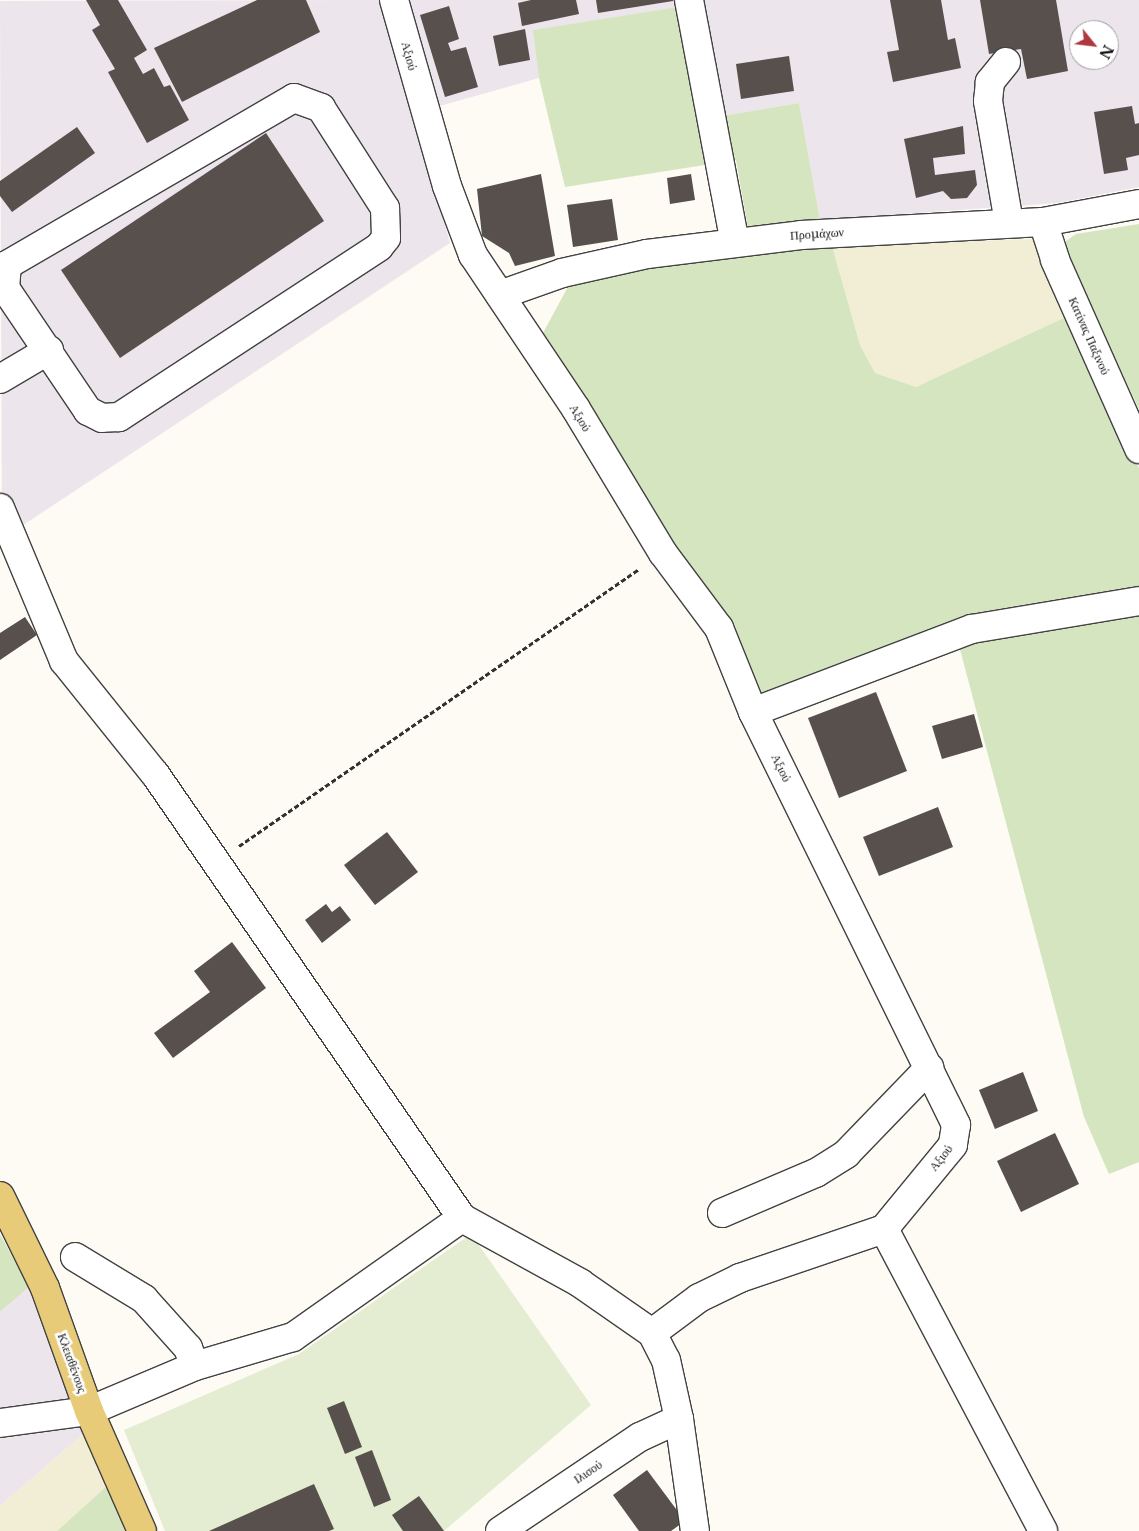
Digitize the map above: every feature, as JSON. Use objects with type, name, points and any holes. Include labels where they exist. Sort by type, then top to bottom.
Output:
[{"type":"main road","name":"Κλεισθένους","points":[[0,1196],[45,1288],[89,1411],[142,1531]]},
{"type":"street","name":"Αξιού","points":[[394,0],[465,237],[662,553],[719,628],[753,712],[956,1126],[953,1145],[884,1229]]},
{"type":"street","points":[[689,0],[735,243]]},
{"type":"street","points":[[1006,62],[990,82],[988,101],[1009,223]]},
{"type":"street","points":[[284,100],[310,100],[322,108],[385,208],[388,226],[379,247],[118,417],[102,418],[88,411],[49,350],[5,288],[7,266],[284,100]]},
{"type":"street","name":"Προμάχων","points":[[500,295],[596,264],[735,243],[1043,222],[1139,204]]},
{"type":"street","name":"Κατίνας Παξινού","points":[[1043,222],[1055,260],[1139,449]]},
{"type":"street","points":[[0,379],[49,350]]},
{"type":"street","points":[[0,508],[64,661],[155,774],[462,1218],[580,1283],[652,1333],[666,1360],[679,1419],[695,1531]]},
{"type":"street","points":[[753,712],[972,629],[1139,601]]},
{"type":"street","points":[[722,1213],[816,1174],[846,1154],[929,1068]]},
{"type":"street","points":[[0,1423],[89,1411],[195,1366],[311,1327],[462,1218]]},
{"type":"street","points":[[652,1333],[699,1298],[740,1278],[884,1229],[1043,1531]]},
{"type":"street","points":[[75,1257],[144,1299],[188,1348],[195,1366]]},
{"type":"street","name":"Ιλισού","points":[[500,1531],[640,1437],[679,1419]]},
{"type":"path","points":[[216,862],[662,553]]},
{"type":"shaded area","points":[[383,0],[450,243],[2,539],[0,1]]},
{"type":"shaded area","points":[[406,0],[1139,0],[1139,187],[1057,203],[820,220],[799,103],[722,116],[699,4],[534,30],[539,78],[436,107]]},
{"type":"shaded area","points":[[1034,239],[1070,315],[916,387],[875,373],[860,345],[832,246]]},
{"type":"shaded area","points":[[29,1287],[88,1430],[0,1506],[0,1312]]},
{"type":"shaded area","points":[[88,1430],[108,1485],[57,1531],[0,1531],[0,1506]]},
{"type":"green space","points":[[678,7],[698,120],[799,103],[820,220],[748,228],[736,160],[565,187],[539,78],[533,30]]},
{"type":"green space","points":[[1139,224],[1139,409],[1066,254],[1066,241],[1076,234]]},
{"type":"green space","points":[[832,246],[860,345],[875,373],[916,387],[1070,315],[1139,468],[1139,1162],[1109,1174],[1084,1117],[957,638],[764,706],[543,333],[570,283],[729,251]]},
{"type":"green space","points":[[0,1234],[29,1287],[0,1312]]},
{"type":"green space","points":[[471,1234],[591,1405],[444,1531],[165,1531],[124,1430],[299,1354]]},
{"type":"green space","points":[[108,1485],[127,1531],[57,1531]]},
{"type":"building","points":[[86,0],[118,0],[147,50],[134,58],[143,74],[154,68],[164,87],[170,85],[189,120],[147,143],[108,72],[115,69],[92,30],[100,25]]},
{"type":"building","points":[[257,0],[306,0],[320,32],[182,102],[154,48]]},
{"type":"building","points":[[531,0],[576,0],[579,14],[522,26],[518,3]]},
{"type":"building","points":[[596,0],[673,0],[673,1],[598,13]]},
{"type":"building","points":[[890,0],[941,0],[948,40],[955,38],[961,68],[893,82],[887,52],[899,50]]},
{"type":"building","points":[[980,0],[1056,0],[1068,71],[1027,79],[1021,49],[989,54]]},
{"type":"building","points":[[449,6],[459,39],[448,43],[451,51],[466,47],[478,87],[445,97],[420,15]]},
{"type":"building","points":[[525,29],[530,60],[499,66],[493,36]]},
{"type":"building","points":[[789,56],[794,91],[741,99],[736,64]]},
{"type":"building","points":[[1132,106],[1135,124],[1139,123],[1139,155],[1126,158],[1128,170],[1104,174],[1094,112]]},
{"type":"building","points":[[963,126],[965,154],[933,158],[935,175],[975,170],[977,185],[967,198],[951,199],[943,191],[916,198],[904,139]]},
{"type":"building","points":[[77,127],[95,153],[12,212],[0,196],[0,181]]},
{"type":"building","points":[[266,133],[324,221],[120,358],[61,270]]},
{"type":"building","points":[[541,174],[555,256],[515,266],[509,253],[482,236],[477,189]]},
{"type":"building","points":[[691,174],[695,200],[670,204],[667,178]]},
{"type":"building","points":[[612,199],[618,240],[573,247],[567,205]]},
{"type":"building","points":[[25,617],[37,635],[0,660],[0,633]]},
{"type":"building","points":[[876,692],[907,771],[839,798],[808,718]]},
{"type":"building","points":[[974,714],[983,747],[942,759],[932,726]]},
{"type":"building","points":[[938,807],[953,847],[879,876],[863,837]]},
{"type":"building","points":[[387,832],[418,872],[375,905],[344,865]]},
{"type":"building","points":[[326,904],[332,912],[340,906],[351,920],[322,943],[305,920]]},
{"type":"building","points":[[232,942],[266,988],[173,1058],[154,1033],[210,992],[194,971]]},
{"type":"building","points":[[1023,1072],[1038,1111],[995,1129],[979,1090]]},
{"type":"building","points":[[1055,1133],[1079,1184],[1021,1212],[997,1161]]},
{"type":"building","points":[[344,1401],[362,1447],[345,1454],[327,1408]]},
{"type":"building","points":[[372,1450],[391,1500],[374,1507],[355,1457]]},
{"type":"building","points":[[647,1470],[685,1521],[671,1531],[639,1531],[613,1495]]},
{"type":"building","points":[[314,1484],[334,1529],[329,1531],[209,1531]]},
{"type":"building","points":[[419,1496],[444,1531],[403,1531],[392,1515]]}]
